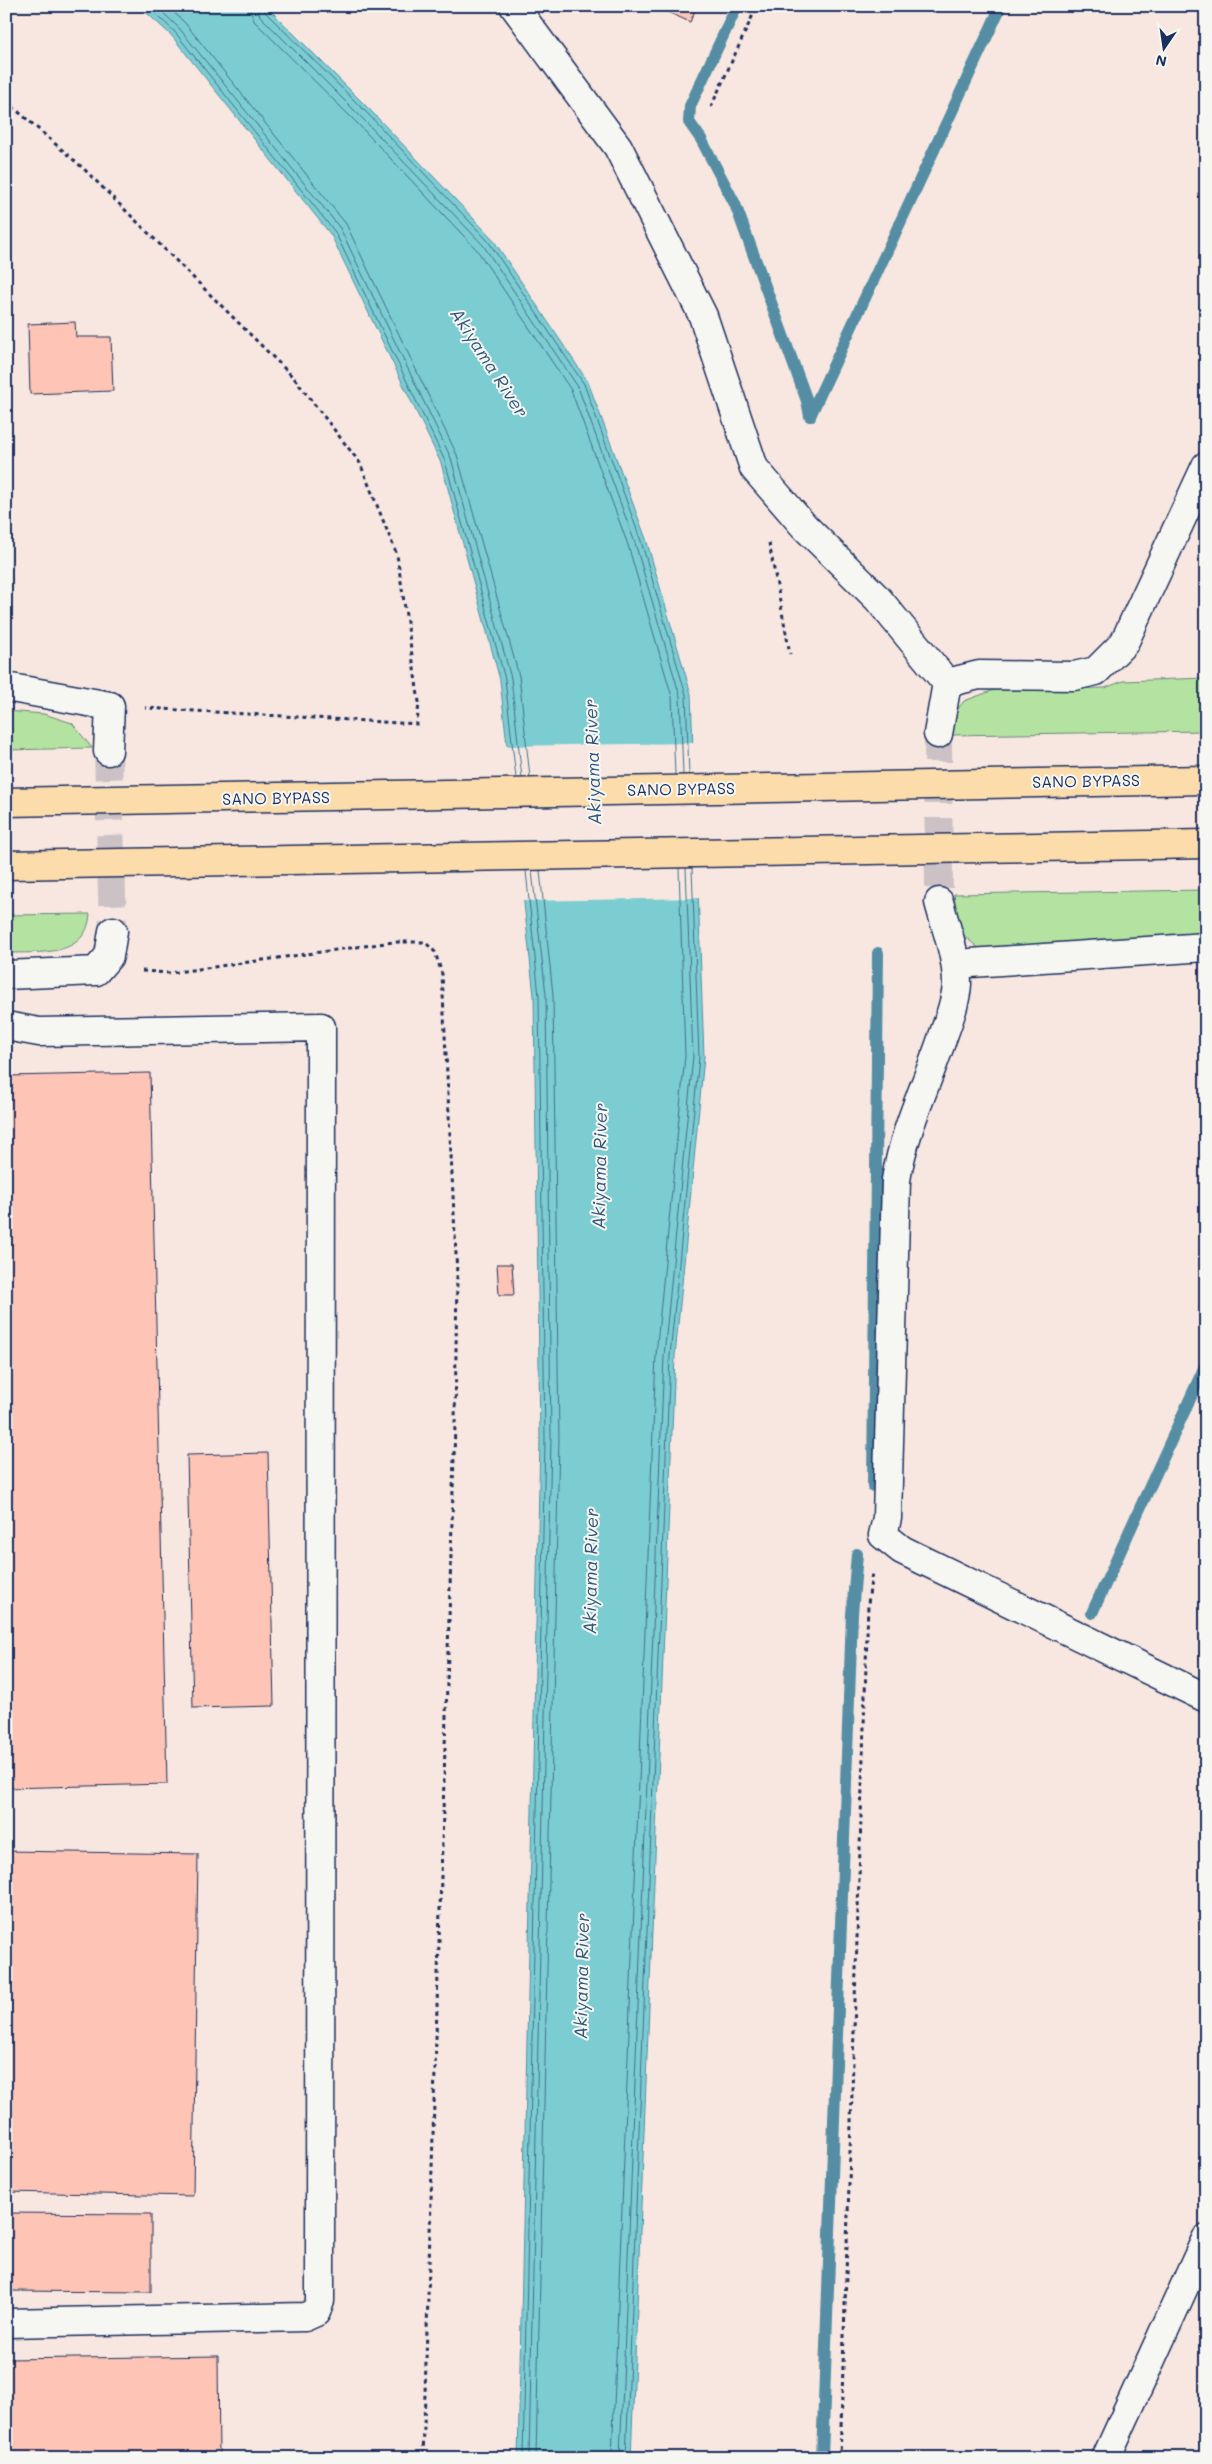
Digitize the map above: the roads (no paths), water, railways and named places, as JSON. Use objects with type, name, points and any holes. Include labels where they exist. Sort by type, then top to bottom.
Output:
[{"type":"highway","name":"SANO BYPASS","points":[[6,802],[1206,780]]},
{"type":"highway","points":[[6,865],[799,849],[1206,844]]},
{"type":"street","points":[[514,6],[618,147],[704,316],[754,468],[804,526],[878,599],[947,683],[938,734]]},
{"type":"street","points":[[947,683],[979,675],[1074,676],[1096,671],[1124,643],[1206,466]]},
{"type":"street","points":[[6,687],[110,706],[108,751]]},
{"type":"street","points":[[940,902],[956,964],[957,986],[948,1023],[910,1122],[901,1152],[896,1180],[887,1518],[883,1535],[902,1550],[1206,1698]]},
{"type":"street","points":[[6,975],[96,971],[109,956],[113,931]]},
{"type":"street","points":[[956,964],[1206,947]]},
{"type":"street","points":[[6,1026],[38,1032],[322,1026],[320,2302],[316,2312],[305,2317],[6,2323]]},
{"type":"street","points":[[1106,2458],[1206,2239]]},
{"type":"water","name":"Akiyama River","points":[[139,6],[266,6],[371,111],[492,238],[588,382],[646,539],[691,694],[704,1057],[675,1356],[631,2458],[518,2458],[540,1439],[534,996],[500,680],[441,463],[331,235],[171,35]]},
{"type":"waterway","points":[[737,6],[690,106],[689,122],[701,139],[735,204],[807,401],[810,416]]},
{"type":"waterway","points":[[810,416],[1001,6]]},
{"type":"waterway","points":[[873,1486],[878,953]]},
{"type":"waterway","points":[[1092,1613],[1206,1364]]},
{"type":"waterway","points":[[822,2458],[852,1614],[857,1554]]},
{"type":"tunnel","points":[[938,734],[939,902]]},
{"type":"tunnel","points":[[108,751],[113,931]]}]
